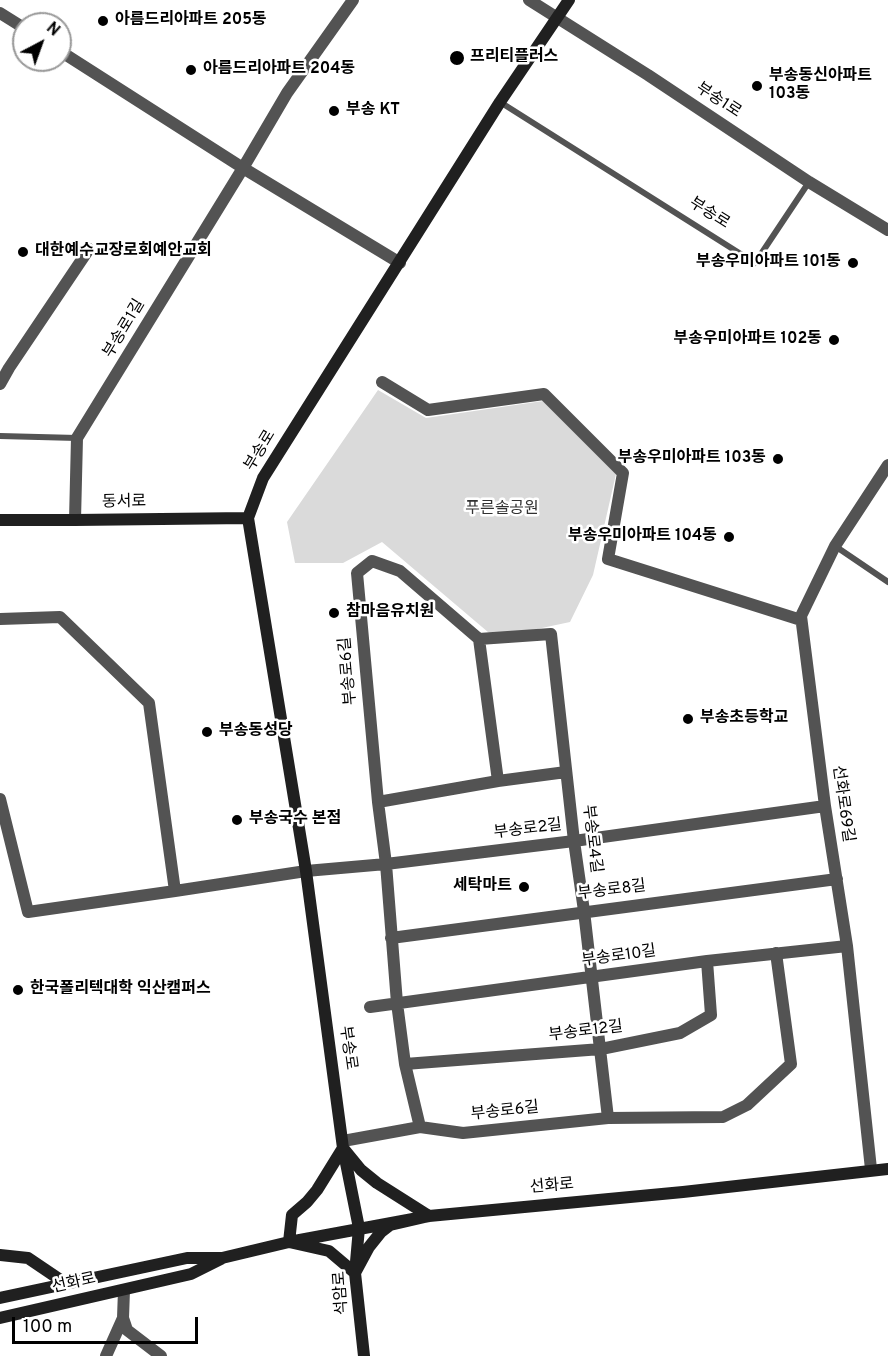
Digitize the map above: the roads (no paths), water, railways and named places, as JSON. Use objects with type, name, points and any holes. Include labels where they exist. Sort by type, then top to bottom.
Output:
[{"type":"street","name":"부송로1길","points":[[75,520],[78,438],[287,93],[353,0]]},
{"type":"street","name":"부송1로","points":[[529,0],[648,75],[809,182],[888,230]]},
{"type":"street","name":"부송로","points":[[360,1228],[343,1145],[306,871],[248,518],[263,478],[500,102],[569,0]]},
{"type":"street","points":[[72,59],[243,168],[400,263]]},
{"type":"street","points":[[0,384],[4,365],[89,249]]},
{"type":"street","points":[[382,382],[428,410],[544,394],[623,472],[608,559],[801,620]]},
{"type":"street","name":"선화로69길","points":[[871,1169],[847,946],[825,806],[801,616],[835,546],[888,465]]},
{"type":"street","name":"동서로","points":[[0,520],[248,518]]},
{"type":"street","name":"부송로6길","points":[[479,639],[400,572],[372,561],[357,573],[378,802],[386,864],[397,1004],[405,1064],[420,1127],[463,1133],[608,1118],[723,1117],[747,1105],[791,1064],[777,953]]},
{"type":"street","points":[[0,618],[60,617],[149,703],[175,891]]},
{"type":"street","name":"부송로4길","points":[[479,639],[551,634],[608,1118]]},
{"type":"street","points":[[479,639],[498,781]]},
{"type":"street","points":[[378,802],[498,781],[566,772]]},
{"type":"street","points":[[0,799],[28,912],[306,871]]},
{"type":"street","name":"부송로2길","points":[[306,871],[386,864],[574,841],[825,806]]},
{"type":"street","name":"부송로8길","points":[[391,938],[837,879]]},
{"type":"street","name":"부송로10길","points":[[370,1007],[707,961],[847,946]]},
{"type":"street","name":"부송로12길","points":[[405,1064],[601,1049],[680,1033],[711,1015],[707,961]]},
{"type":"street","points":[[420,1127],[343,1145],[317,1190],[292,1215],[289,1242],[329,1251],[355,1273],[369,1247],[390,1225],[429,1216]]},
{"type":"street","points":[[343,1145],[361,1170],[377,1183],[429,1216]]},
{"type":"street","name":"선화로","points":[[0,1298],[187,1258],[222,1258],[289,1242],[429,1216],[683,1192],[888,1168]]},
{"type":"street","name":"석암로","points":[[360,1228],[355,1273],[363,1356]]},
{"type":"street","points":[[0,1255],[28,1258],[65,1283]]},
{"type":"street","name":"선화로","points":[[0,1318],[191,1274],[222,1258]]},
{"type":"street","points":[[124,1290],[123,1318],[127,1330],[161,1356]]},
{"type":"street","points":[[106,1356],[123,1318]]},
{"type":"lane","name":"부송로","points":[[500,102],[755,263],[809,182]]},
{"type":"lane","points":[[0,436],[78,438]]},
{"type":"lane","points":[[835,546],[888,582]]},
{"type":"place","name":"아름드리아파트 205동","points":[[103,21]]},
{"type":"place","name":"프리티플러스","points":[[457,58]]},
{"type":"place","name":"아름드리아파트 204동","points":[[191,70]]},
{"type":"place","name":"부송동신아파트 103동","points":[[757,86]]},
{"type":"place","name":"부송 KT","points":[[334,111]]},
{"type":"place","name":"대한예수교장로회예안교회","points":[[23,252]]},
{"type":"place","name":"부송우미아파트 101동","points":[[853,263]]},
{"type":"place","name":"부송우미아파트 102동","points":[[834,340]]},
{"type":"place","name":"부송우미아파트 103동","points":[[778,459]]},
{"type":"place","name":"부송우미아파트 104동","points":[[729,537]]},
{"type":"place","name":"참마음유치원","points":[[334,613]]},
{"type":"place","name":"부송초등학교","points":[[688,719]]},
{"type":"place","name":"부송동성당","points":[[207,732]]},
{"type":"place","name":"부송국수 본점","points":[[237,820]]},
{"type":"place","name":"세탁마트","points":[[524,887]]},
{"type":"place","name":"한국폴리텍대학 익산캠퍼스","points":[[18,990]]},
{"type":"park label","name":"푸른솔공원","points":[[502,510]]}]
